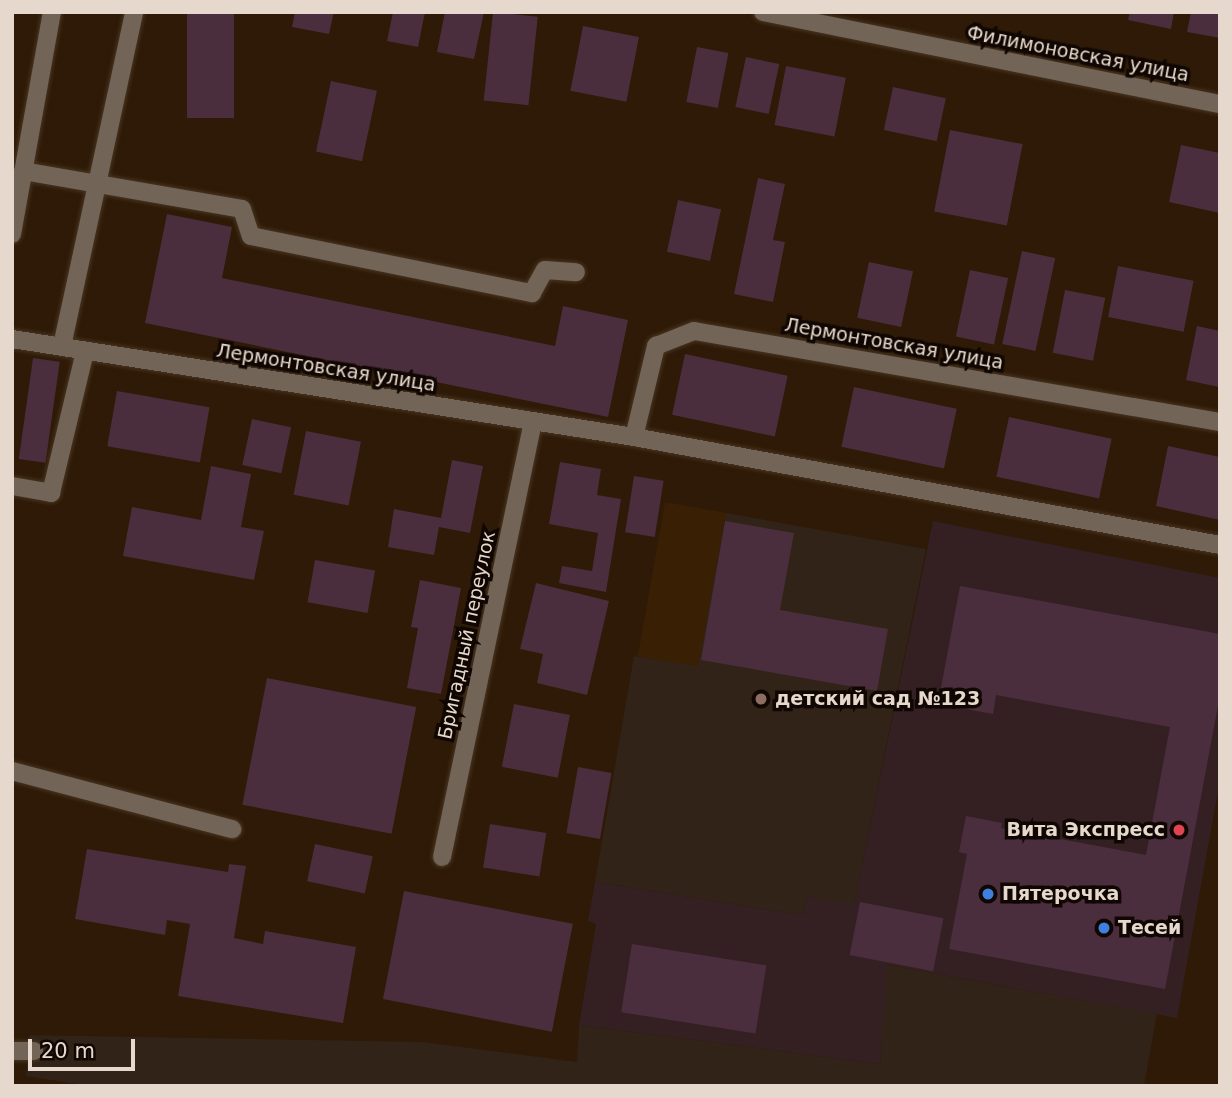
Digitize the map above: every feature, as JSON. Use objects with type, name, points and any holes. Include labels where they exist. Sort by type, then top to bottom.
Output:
[{"type":"street","points":[[12,234],[52,12]]},
{"type":"street","points":[[62,346],[134,12]]},
{"type":"street","name":"Филимоновская улица","points":[[763,12],[1220,104]]},
{"type":"street","points":[[23,171],[242,209],[251,236],[532,293],[545,270],[576,272]]},
{"type":"street","name":"Лермонтовская улица","points":[[634,438],[656,346],[694,331],[1220,422]]},
{"type":"street","name":"Лермонтовская улица","points":[[12,339],[634,438],[1220,545]]},
{"type":"street","points":[[12,486],[51,493],[85,351]]},
{"type":"street","name":"Бригадный переулок","points":[[442,857],[533,422]]},
{"type":"street","points":[[12,771],[232,829]]},
{"type":"street","points":[[12,1051],[34,1051]]},
{"type":"shaded area","points":[[665,502],[726,513],[699,667],[638,657]]},
{"type":"shaded area","name":"детский сад №123","points":[[726,513],[926,549],[854,905],[807,897],[803,915],[595,882],[634,656],[698,666]]},
{"type":"shaded area","points":[[933,521],[1220,578],[1220,780],[1177,1018],[888,965],[880,1064],[579,1025],[596,924],[588,921],[595,882],[803,915],[807,897],[854,904]]},
{"type":"shaded area","points":[[887,965],[1157,1014],[1144,1086],[89,1086],[26,1076],[29,1035],[423,1042],[577,1062],[579,1025],[880,1064]]},
{"type":"building","points":[[187,12],[234,12],[234,118],[187,118]]},
{"type":"building","points":[[295,12],[334,12],[329,34],[292,27]]},
{"type":"building","points":[[393,12],[425,12],[418,47],[387,41]]},
{"type":"building","points":[[445,12],[484,12],[474,59],[437,52]]},
{"type":"building","points":[[493,12],[538,17],[528,105],[484,101]]},
{"type":"building","points":[[1130,12],[1174,12],[1171,29],[1128,20]]},
{"type":"building","points":[[1191,12],[1220,12],[1220,38],[1187,32]]},
{"type":"building","points":[[583,26],[639,37],[626,102],[570,91]]},
{"type":"building","points":[[697,47],[728,53],[718,108],[686,102]]},
{"type":"building","points":[[746,57],[779,64],[769,114],[735,107]]},
{"type":"building","points":[[786,66],[846,78],[834,137],[775,125]]},
{"type":"building","points":[[331,81],[377,91],[362,161],[316,151]]},
{"type":"building","points":[[893,87],[946,98],[937,141],[884,130]]},
{"type":"building","points":[[950,130],[1023,144],[1007,226],[934,211]]},
{"type":"building","points":[[1181,145],[1220,153],[1220,213],[1169,202]]},
{"type":"building","points":[[758,178],[785,184],[773,240],[785,242],[773,302],[734,294]]},
{"type":"building","points":[[678,200],[721,209],[710,261],[667,252]]},
{"type":"building","points":[[167,214],[232,227],[222,278],[555,346],[563,306],[628,320],[608,417],[145,323]]},
{"type":"building","points":[[1022,251],[1055,258],[1036,351],[1002,344]]},
{"type":"building","points":[[869,262],[913,271],[901,327],[857,318]]},
{"type":"building","points":[[1118,266],[1194,281],[1184,332],[1108,317]]},
{"type":"building","points":[[970,270],[1008,278],[994,345],[956,337]]},
{"type":"building","points":[[1065,290],[1105,298],[1093,361],[1053,353]]},
{"type":"building","points":[[1197,326],[1220,331],[1219,387],[1186,380]]},
{"type":"building","points":[[685,354],[788,376],[775,436],[672,415]]},
{"type":"building","points":[[33,358],[60,362],[46,463],[19,459]]},
{"type":"building","points":[[854,387],[957,409],[944,468],[841,447]]},
{"type":"building","points":[[117,391],[210,407],[200,462],[107,446]]},
{"type":"building","points":[[1009,417],[1112,439],[1099,498],[996,477]]},
{"type":"building","points":[[252,419],[291,427],[281,473],[242,465]]},
{"type":"building","points":[[306,431],[361,442],[349,505],[294,495]]},
{"type":"building","points":[[1168,446],[1220,457],[1220,520],[1156,506]]},
{"type":"building","points":[[452,460],[483,466],[470,533],[439,527],[434,555],[388,547],[394,509],[441,518]]},
{"type":"building","points":[[560,462],[601,469],[597,495],[621,499],[606,592],[559,583],[562,566],[592,571],[598,533],[549,524]]},
{"type":"building","points":[[211,466],[251,474],[241,527],[264,531],[254,580],[123,556],[132,507],[201,520]]},
{"type":"building","points":[[634,476],[664,481],[655,537],[625,532]]},
{"type":"building","points":[[725,521],[794,533],[780,610],[888,629],[877,691],[701,660]]},
{"type":"building","points":[[315,560],[375,571],[368,613],[308,602]]},
{"type":"building","points":[[420,580],[461,588],[441,694],[407,688],[418,628],[411,627]]},
{"type":"building","points":[[536,583],[609,601],[587,695],[537,683],[543,654],[520,649]]},
{"type":"building","points":[[960,586],[1220,634],[1220,695],[1165,989],[949,949],[967,854],[959,852],[966,816],[1002,823],[1001,828],[1146,855],[1170,727],[996,695],[993,714],[938,704]]},
{"type":"building","points":[[267,678],[416,707],[392,834],[242,805]]},
{"type":"building","points":[[514,704],[570,715],[558,778],[502,767]]},
{"type":"building","points":[[578,767],[611,773],[600,839],[566,833]]},
{"type":"building","points":[[490,824],[546,833],[539,876],[483,867]]},
{"type":"building","points":[[315,844],[373,856],[365,893],[307,881]]},
{"type":"building","points":[[87,849],[228,872],[229,864],[246,866],[234,938],[263,944],[265,931],[356,947],[343,1023],[178,996],[190,924],[167,920],[165,935],[75,919]]},
{"type":"building","points":[[404,891],[573,924],[552,1032],[383,999]]},
{"type":"building","points":[[860,902],[943,918],[933,971],[850,955]]},
{"type":"building","points":[[632,944],[766,965],[756,1033],[621,1012]]},
{"type":"place","name":"детский сад №123","points":[[761,699]]},
{"type":"place","name":"Вита Экспресс","points":[[1179,830]]},
{"type":"place","name":"Пятерочка","points":[[988,894]]},
{"type":"place","name":"Тесей","points":[[1104,928]]}]
